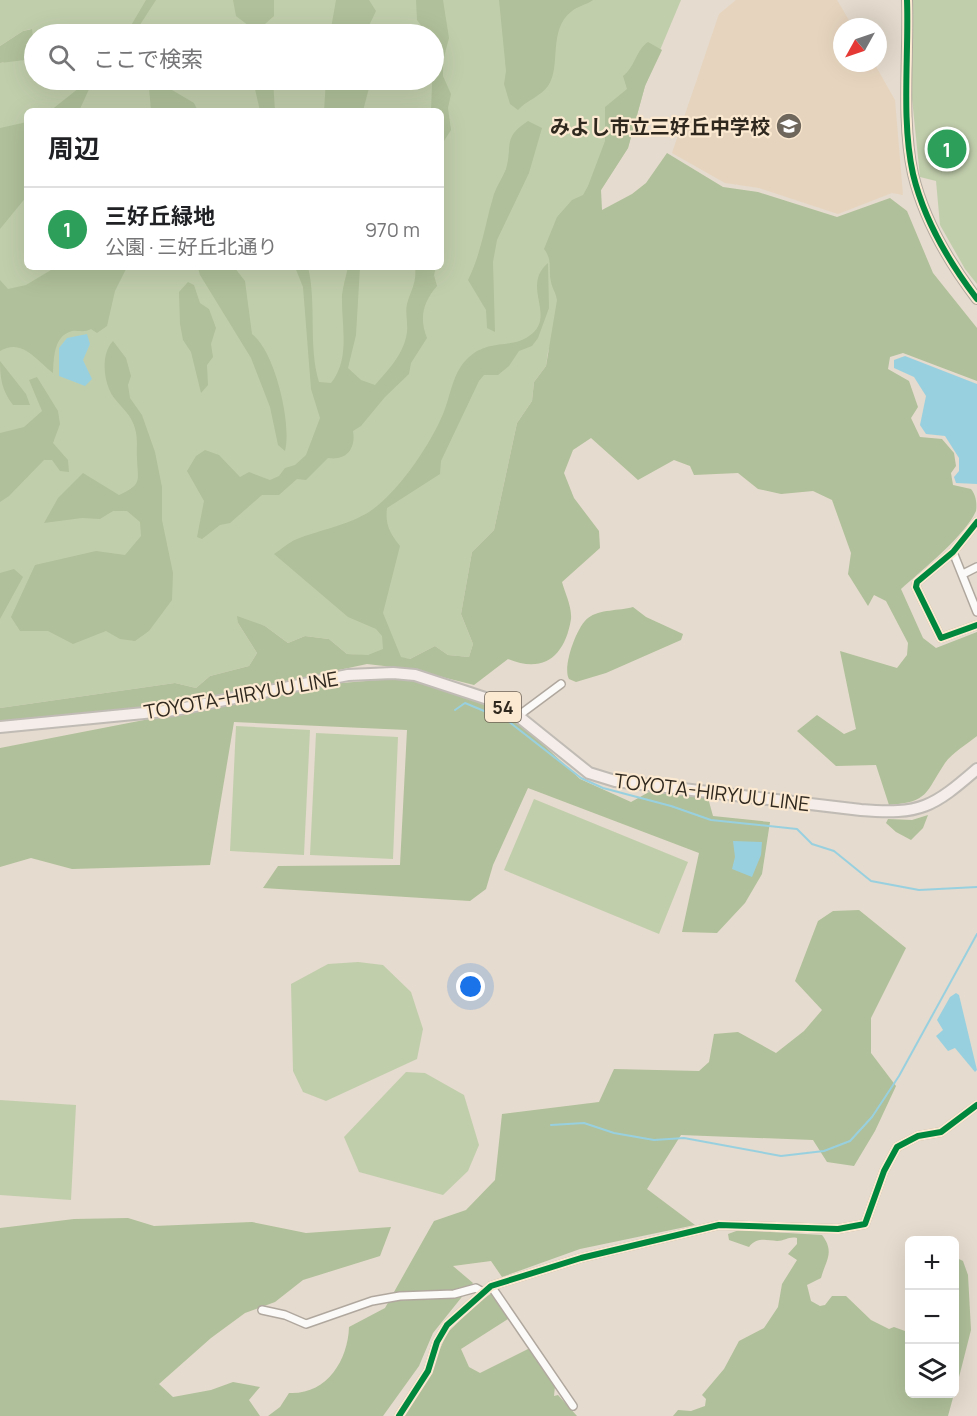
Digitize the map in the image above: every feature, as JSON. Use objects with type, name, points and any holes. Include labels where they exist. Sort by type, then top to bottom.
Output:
[{"type":"main road","name":"TOYOTA-HIRYUU LINE","points":[[0,727],[175,710],[348,675],[374,673],[415,675],[488,699],[518,716],[576,764],[601,779],[861,810],[900,812],[924,807],[950,792],[977,769]]},
{"type":"street","points":[[907,0],[908,123],[912,172],[925,213],[947,258],[977,299]]},
{"type":"street","points":[[977,522],[953,552],[917,582],[916,587],[941,638],[977,625]]},
{"type":"street","points":[[953,552],[977,612]]},
{"type":"street","points":[[963,574],[977,567]]},
{"type":"street","points":[[518,716],[561,684]]},
{"type":"street","points":[[399,1416],[428,1371],[437,1342],[447,1325],[491,1287],[581,1258],[719,1225],[838,1229],[865,1224],[884,1171],[897,1147],[918,1136],[941,1132],[977,1105]]},
{"type":"street","points":[[491,1287],[573,1406]]},
{"type":"street","points":[[262,1310],[285,1315],[306,1324],[372,1301],[400,1296],[432,1296],[476,1288],[483,1292]]},
{"type":"shaded area","name":"みよし市立三好丘中学校","points":[[736,0],[837,0],[848,18],[833,18],[833,72],[879,72],[895,100],[903,195],[892,193],[838,214],[759,188],[725,183],[672,153],[719,14]]},
{"type":"green space","points":[[0,0],[681,0],[645,86],[628,148],[601,190],[548,352],[546,366],[534,382],[532,401],[517,423],[494,530],[472,552],[461,614],[473,644],[469,657],[448,655],[435,646],[410,659],[347,654],[329,639],[305,636],[288,643],[265,626],[238,623],[257,653],[249,666],[210,676],[196,688],[175,683],[0,708],[0,63],[3,63],[24,38],[24,90],[444,90],[444,24],[24,24],[23,31],[0,46]]},
{"type":"green space","points":[[146,0],[156,0],[140,24],[132,24]]},
{"type":"green space","points":[[233,0],[274,0],[274,16],[265,24],[246,24],[236,16]]},
{"type":"green space","points":[[336,0],[369,0],[376,11],[370,24],[332,24]]},
{"type":"green space","points":[[416,0],[443,0],[449,38],[444,57],[444,24],[420,24],[417,20]]},
{"type":"green space","points":[[499,0],[593,0],[574,9],[564,19],[557,38],[554,69],[548,86],[518,110],[510,104],[504,84],[506,71]]},
{"type":"green space","points":[[908,0],[977,0],[977,284],[965,269],[940,225],[936,181],[920,177],[906,40]]},
{"type":"green space","points":[[23,31],[24,60],[0,63],[0,46]]},
{"type":"green space","points":[[648,42],[662,50],[645,86],[628,148],[601,190],[602,210],[632,194],[646,183],[667,153],[723,187],[758,192],[837,217],[890,198],[907,211],[933,273],[977,328],[977,381],[903,353],[890,357],[888,369],[909,381],[918,407],[911,418],[920,437],[942,439],[954,453],[956,466],[951,473],[953,485],[971,489],[976,502],[976,511],[963,531],[901,589],[923,638],[936,648],[977,632],[977,736],[948,759],[929,789],[912,801],[889,805],[876,765],[836,766],[797,731],[817,715],[844,734],[856,729],[840,651],[897,668],[907,655],[908,643],[886,601],[874,595],[868,606],[848,574],[851,553],[832,500],[813,491],[781,494],[758,489],[738,473],[694,475],[690,466],[674,460],[638,480],[591,438],[573,450],[564,473],[574,498],[599,531],[600,548],[562,582],[571,619],[564,643],[551,659],[532,664],[508,659],[474,685],[410,669],[367,664],[180,704],[0,721],[0,708],[175,683],[196,688],[210,676],[249,666],[257,653],[238,623],[237,616],[265,626],[288,643],[305,636],[329,639],[347,654],[368,655],[383,649],[382,636],[376,629],[348,617],[274,554],[297,539],[338,526],[369,512],[387,497],[415,463],[431,438],[443,414],[458,372],[466,360],[482,349],[522,340],[537,328],[540,310],[537,282],[540,272],[548,263],[549,308],[538,338],[532,346],[519,351],[509,366],[498,375],[484,375],[479,381],[441,461],[440,474],[387,508],[389,528],[400,546],[383,613],[401,657],[410,659],[435,646],[448,655],[469,657],[473,644],[461,614],[472,552],[494,530],[517,423],[532,401],[534,382],[546,366],[557,300],[551,282],[548,257],[544,249],[557,217],[572,200],[583,195],[588,186],[605,141],[605,107],[627,89],[623,76]]},
{"type":"green space","points":[[444,78],[451,94],[448,108],[451,130],[444,141],[444,108],[431,108],[432,90],[444,90]]},
{"type":"green space","points":[[76,90],[89,90],[80,108],[54,108]]},
{"type":"green space","points":[[149,90],[172,90],[194,103],[196,108],[151,108]]},
{"type":"green space","points":[[255,90],[274,90],[275,108],[259,108]]},
{"type":"green space","points":[[325,90],[368,90],[364,108],[324,108]]},
{"type":"green space","points":[[528,121],[542,128],[529,173],[497,240],[493,262],[495,332],[487,328],[486,310],[468,280],[480,248],[494,194],[506,169],[511,137]]},
{"type":"green space","points":[[24,123],[24,200],[0,229],[0,128]]},
{"type":"green space","points":[[51,270],[126,270],[115,291],[107,326],[97,333],[91,329],[72,331],[61,338],[56,349],[53,373],[22,349],[15,347],[0,351],[0,280],[8,289],[26,285]]},
{"type":"green space","points":[[199,270],[236,270],[245,281],[252,334],[268,356],[280,389],[286,424],[285,451],[278,445],[270,407],[251,358]]},
{"type":"green space","points":[[296,270],[309,270],[311,281],[314,354],[319,382],[331,383],[341,363],[344,341],[342,295],[347,270],[360,270],[356,335],[348,368],[361,380],[375,385],[395,361],[403,347],[407,332],[406,307],[414,282],[415,270],[435,270],[437,286],[428,298],[423,317],[427,338],[411,363],[409,374],[385,397],[361,426],[353,431],[353,443],[349,452],[340,457],[328,458],[306,480],[297,479],[279,495],[262,495],[230,523],[220,525],[202,539],[197,537],[204,501],[187,471],[196,456],[205,450],[219,455],[240,477],[249,472],[270,480],[279,476],[285,468],[295,465],[306,455],[320,418],[311,389],[303,287]]},
{"type":"green space","points":[[188,282],[194,285],[200,303],[209,309],[216,328],[211,344],[213,357],[207,365],[208,385],[201,393],[191,352],[183,340],[180,324],[179,292]]},
{"type":"green space","points":[[113,341],[126,358],[131,376],[128,385],[130,398],[142,415],[155,452],[162,487],[162,520],[173,573],[172,600],[149,631],[135,641],[120,639],[106,631],[73,644],[48,631],[20,631],[11,617],[35,565],[96,551],[125,555],[141,536],[140,522],[127,511],[113,511],[100,519],[82,518],[44,523],[58,498],[83,473],[119,495],[132,488],[137,482],[135,428],[131,418],[111,394],[107,383],[105,358]]},
{"type":"green space","points":[[0,361],[26,394],[30,405],[13,405],[9,400],[2,384]]},
{"type":"green space","points":[[37,377],[58,411],[60,424],[53,443],[68,460],[69,472],[60,471],[52,460],[44,460],[9,496],[0,502],[0,433],[24,427],[42,411],[29,380]]},
{"type":"green space","points":[[14,569],[23,577],[0,619],[0,573]]},
{"type":"green space","points":[[633,607],[646,617],[683,634],[681,640],[606,673],[576,682],[569,679],[567,666],[569,657],[575,638],[584,622],[598,613]]},
{"type":"green space","points":[[403,678],[438,687],[498,710],[533,735],[580,779],[631,802],[649,792],[708,798],[713,816],[770,822],[762,874],[745,903],[717,933],[682,932],[699,853],[528,788],[493,865],[486,889],[470,901],[263,888],[278,866],[400,865],[407,730],[234,722],[210,865],[72,869],[31,858],[0,867],[0,748],[329,684]]},
{"type":"green space","points":[[236,726],[310,730],[304,855],[230,851]]},
{"type":"green space","points":[[316,733],[398,737],[393,859],[310,855]]},
{"type":"green space","points":[[534,799],[688,862],[659,934],[504,870]]},
{"type":"green space","points":[[928,815],[923,828],[911,840],[896,832],[886,823],[888,819],[912,820]]},
{"type":"green space","points":[[859,910],[906,948],[871,1018],[871,1053],[896,1086],[875,1131],[854,1166],[827,1162],[813,1140],[681,1135],[647,1189],[695,1225],[580,1249],[502,1277],[491,1261],[453,1266],[473,1283],[433,1333],[419,1366],[383,1416],[268,1416],[280,1407],[289,1393],[314,1388],[332,1374],[344,1352],[349,1327],[385,1308],[434,1221],[466,1210],[495,1180],[502,1114],[599,1102],[614,1069],[699,1071],[709,1062],[714,1034],[738,1032],[776,1053],[804,1031],[822,1010],[795,981],[818,921],[833,911]]},
{"type":"green space","points":[[358,962],[383,965],[411,992],[423,1029],[417,1059],[326,1101],[303,1092],[293,1071],[291,984],[328,964]]},
{"type":"green space","points":[[406,1072],[425,1073],[464,1095],[479,1145],[468,1171],[443,1195],[359,1172],[344,1137]]},
{"type":"green space","points":[[0,1100],[76,1105],[71,1200],[0,1195]]},
{"type":"green space","points":[[128,1218],[154,1226],[252,1222],[306,1233],[391,1227],[380,1256],[303,1280],[275,1302],[245,1313],[211,1338],[159,1384],[173,1397],[211,1390],[233,1382],[260,1387],[249,1400],[260,1416],[0,1416],[0,1228],[74,1219]]},
{"type":"green space","points":[[739,1230],[822,1235],[829,1251],[821,1278],[807,1285],[811,1301],[820,1306],[825,1305],[832,1296],[846,1296],[871,1320],[889,1329],[894,1327],[905,1331],[905,1398],[953,1398],[948,1416],[673,1416],[678,1410],[691,1411],[705,1406],[706,1399],[702,1395],[724,1369],[739,1341],[764,1328],[778,1307],[782,1284],[797,1260],[788,1254],[797,1244],[797,1238],[777,1241],[758,1240],[749,1247],[729,1240],[728,1234]]},
{"type":"green space","points":[[959,1259],[963,1261],[968,1275],[971,1330],[959,1377]]},
{"type":"green space","points":[[492,1293],[509,1316],[508,1319],[461,1349],[469,1367],[480,1373],[530,1348],[555,1386],[554,1396],[558,1395],[577,1416],[404,1416],[430,1372],[447,1333],[480,1301]]},
{"type":"water","points":[[87,334],[90,344],[83,360],[92,379],[85,386],[59,376],[59,348],[67,338]]},
{"type":"water","points":[[905,356],[977,384],[977,484],[956,483],[954,477],[959,471],[959,458],[945,436],[926,434],[920,425],[926,396],[914,377],[894,368],[894,360]]},
{"type":"water","points":[[733,841],[762,842],[761,855],[752,877],[732,869],[735,857]]},
{"type":"water","points":[[956,993],[959,995],[977,1070],[975,1072],[955,1048],[948,1051],[936,1036],[943,1030],[937,1020],[950,997]]},
{"type":"waterway","points":[[455,710],[465,703],[508,721],[581,778],[603,788],[671,806],[711,820],[797,829],[812,844],[834,851],[871,881],[919,890],[977,887]]},
{"type":"waterway","points":[[551,1125],[584,1123],[614,1133],[654,1140],[684,1138],[781,1156],[824,1151],[850,1141],[872,1117],[899,1076],[977,934]]},
{"type":"cycle path","points":[[907,0],[906,110],[913,174],[930,224],[938,240],[977,299]]},
{"type":"cycle path","points":[[977,522],[953,552],[917,582],[916,587],[941,638],[977,625]]},
{"type":"cycle path","points":[[399,1416],[428,1371],[437,1342],[447,1325],[491,1286],[581,1258],[719,1225],[838,1229],[865,1224],[884,1171],[897,1147],[918,1136],[941,1132],[977,1105]]},
{"type":"place","name":"みよし市立三好丘中学校","points":[[789,126]]},
{"type":"place","name":"三好丘緑地","points":[[947,149]]}]
